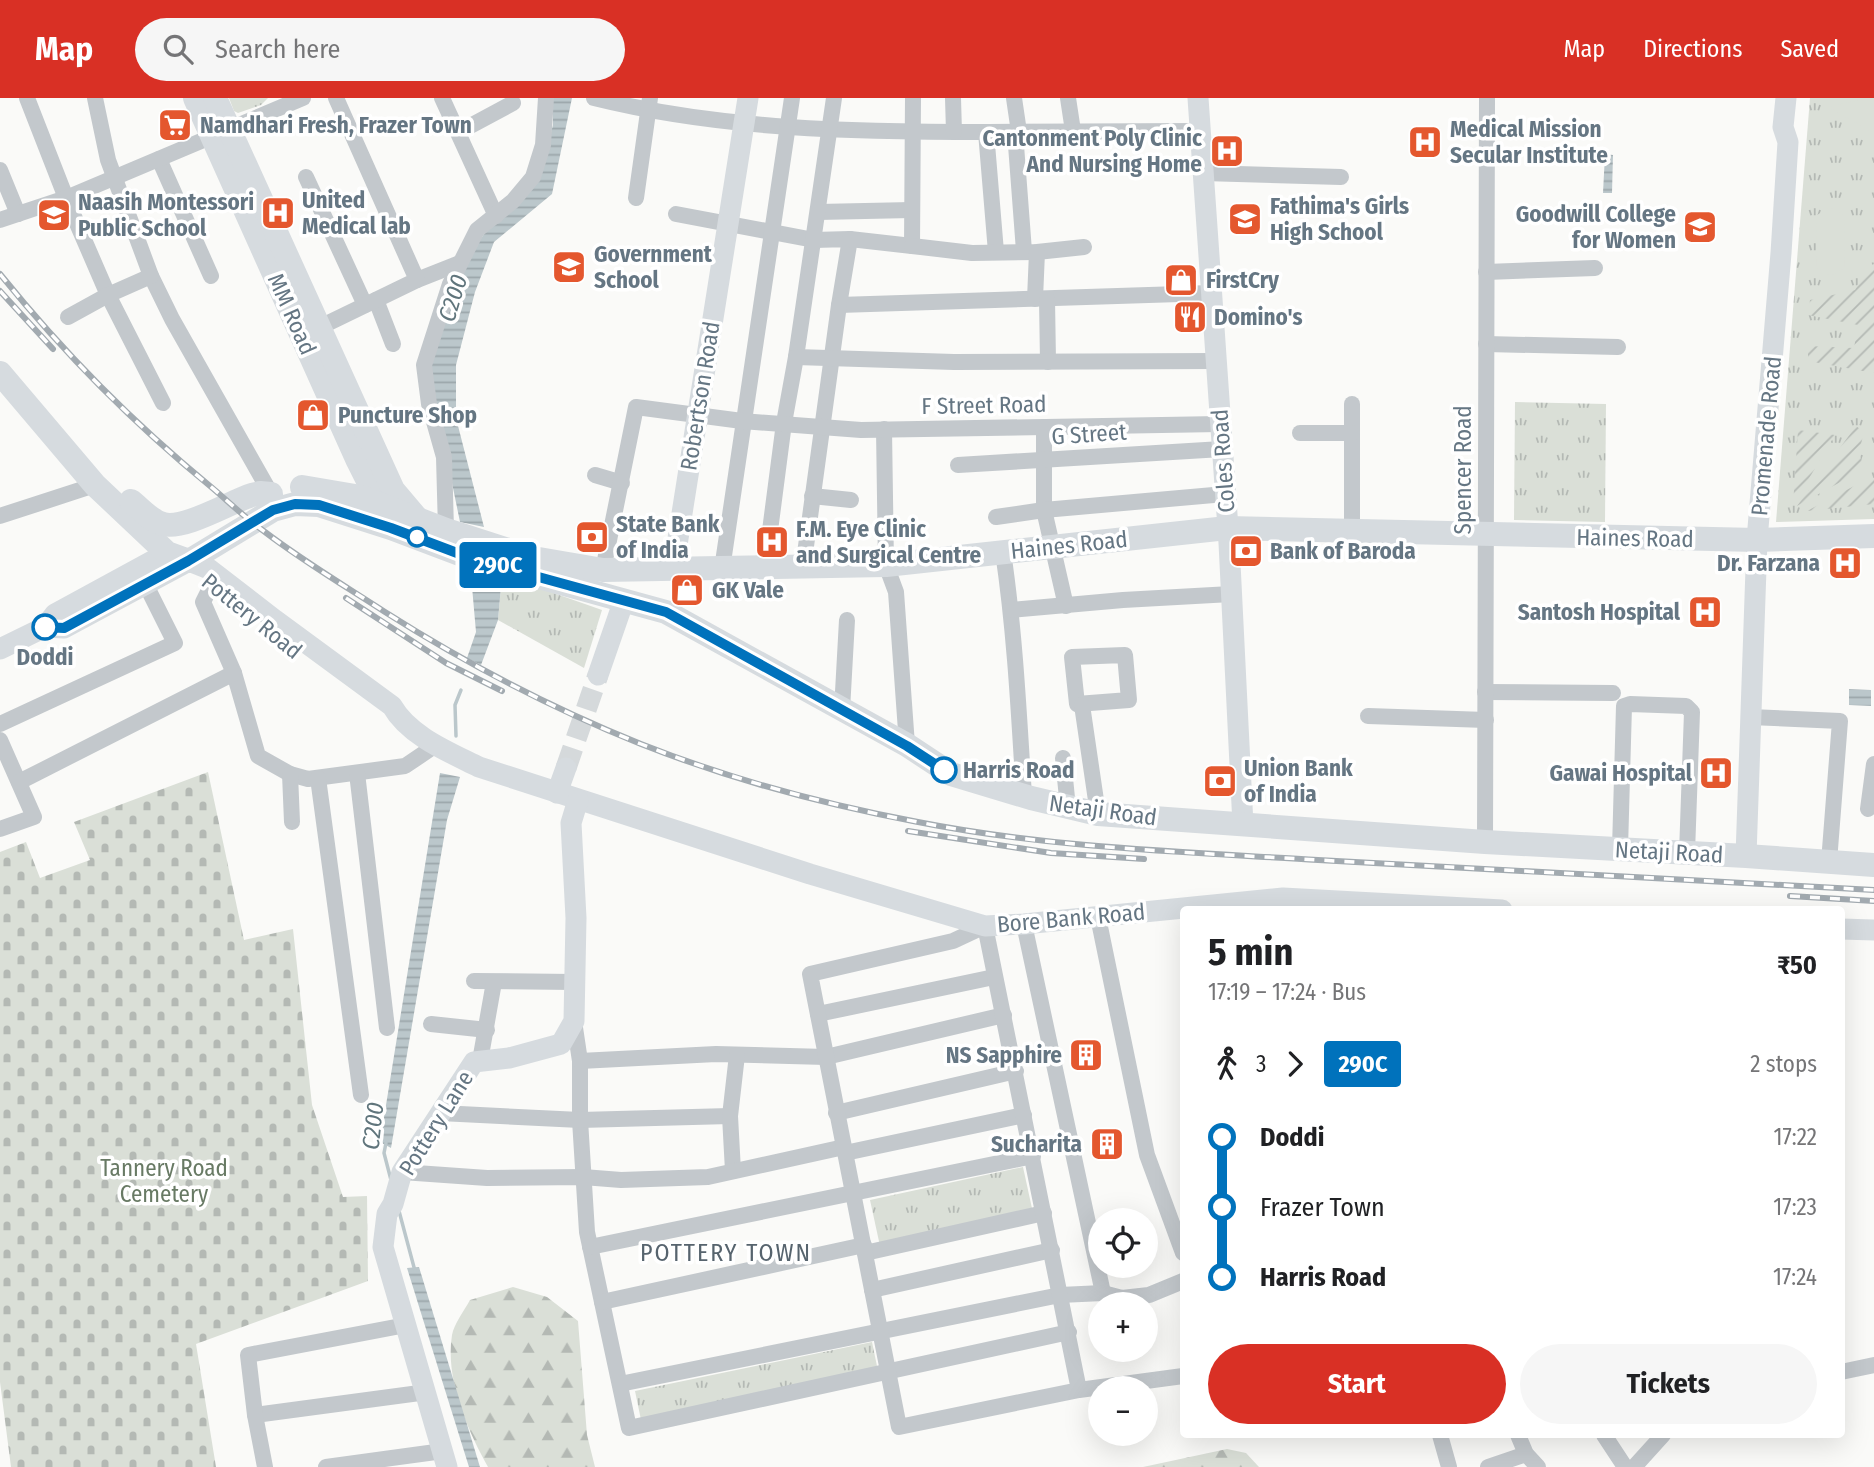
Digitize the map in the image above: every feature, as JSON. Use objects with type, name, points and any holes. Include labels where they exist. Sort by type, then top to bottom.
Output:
[{"type":"main road","name":"MM Road","points":[[195,98],[220,134],[318,328],[393,491],[421,521]]},
{"type":"main road","name":"MM Road","points":[[215,98],[220,134],[391,528]]},
{"type":"main road","name":"Pottery Road","points":[[0,373],[99,489],[178,557]]},
{"type":"main road","name":"Haines Road","points":[[178,557],[271,494],[301,487],[361,497],[446,530],[478,550],[603,570],[886,565],[1227,528],[1757,540],[1874,536]]},
{"type":"main road","points":[[99,489],[119,491],[155,520],[169,525],[190,520],[252,495],[271,494]]},
{"type":"main road","points":[[178,557],[262,515],[295,504],[319,505],[391,528]]},
{"type":"main road","name":"Netaji Road","points":[[391,528],[478,550],[666,612],[907,746],[951,774],[1068,808],[1098,814],[1243,825],[1874,865]]},
{"type":"main road","points":[[666,612],[663,595],[673,570]]},
{"type":"street","points":[[27,98],[108,295],[163,403]]},
{"type":"street","points":[[95,98],[108,160],[151,276],[172,319],[271,494]]},
{"type":"street","points":[[0,220],[66,198],[303,98]]},
{"type":"street","points":[[336,98],[417,280]]},
{"type":"street","points":[[442,98],[496,216]]},
{"type":"street","points":[[446,530],[444,457],[429,404],[424,365],[435,327],[460,263],[477,230],[513,201],[533,177],[543,145],[546,98]]},
{"type":"street","points":[[594,98],[649,105],[742,125],[789,128],[913,132],[1200,131]]},
{"type":"street","name":"Robertson Road","points":[[673,570],[748,98]]},
{"type":"street","points":[[722,569],[792,98]]},
{"type":"street","points":[[765,569],[784,423],[834,98]]},
{"type":"street","points":[[912,246],[913,98]]},
{"type":"street","points":[[953,98],[954,132]]},
{"type":"street","points":[[1014,98],[1030,251],[1041,299],[1048,362]]},
{"type":"street","points":[[1068,98],[1073,131]]},
{"type":"street","name":"Coles Road","points":[[1198,98],[1225,494],[1243,825]]},
{"type":"street","name":"Spencer Road","points":[[1485,842],[1487,98]]},
{"type":"street","name":"Promenade Road","points":[[1746,856],[1757,540],[1781,253],[1788,142],[1783,127],[1786,98]]},
{"type":"street","name":"Promenade Road","points":[[1788,142],[1797,131],[1800,98]]},
{"type":"street","points":[[458,132],[513,103]]},
{"type":"street","points":[[636,198],[649,105]]},
{"type":"street","points":[[986,132],[996,252]]},
{"type":"street","points":[[159,159],[211,276]]},
{"type":"street","points":[[0,170],[18,214]]},
{"type":"street","points":[[1203,173],[1341,177]]},
{"type":"street","points":[[306,177],[393,344]]},
{"type":"street","points":[[818,212],[912,210]]},
{"type":"street","points":[[676,214],[814,240],[850,239],[972,253],[1084,247]]},
{"type":"street","points":[[803,568],[830,358],[850,239]]},
{"type":"street","points":[[318,328],[417,280],[460,263]]},
{"type":"street","points":[[1486,272],[1595,268]]},
{"type":"street","points":[[68,317],[151,276]]},
{"type":"street","points":[[839,305],[1211,293]]},
{"type":"street","points":[[1486,344],[1618,347]]},
{"type":"street","points":[[796,357],[1048,362],[1216,361]]},
{"type":"street","points":[[1352,404],[1352,532]]},
{"type":"street","name":"F Street Road","points":[[622,483],[636,407],[742,421],[884,429],[1220,424]]},
{"type":"street","points":[[1044,427],[1044,510],[1066,606]]},
{"type":"street","points":[[884,429],[886,565],[896,592],[907,746]]},
{"type":"street","points":[[1300,433],[1352,433]]},
{"type":"street","name":"G Street","points":[[958,465],[1222,449]]},
{"type":"street","points":[[595,475],[622,483],[603,570]]},
{"type":"street","points":[[0,516],[99,489]]},
{"type":"street","points":[[996,517],[1044,510],[1225,494]]},
{"type":"street","points":[[812,496],[851,500]]},
{"type":"street","points":[[1003,552],[1011,610],[1024,796]]},
{"type":"street","points":[[45,627],[64,628],[146,585],[178,557]]},
{"type":"street","points":[[0,649],[45,627],[55,614],[178,557]]},
{"type":"street","name":"Pottery Road","points":[[178,557],[211,586],[364,703],[386,718],[400,719]]},
{"type":"street","name":"Pottery Road","points":[[178,557],[209,569],[392,706],[400,719],[447,750],[480,767],[614,812]]},
{"type":"street","points":[[0,724],[175,643],[146,585]]},
{"type":"street","points":[[211,586],[203,602],[234,673],[258,756],[290,774],[308,779],[405,766],[447,750]]},
{"type":"street","points":[[1011,610],[1231,594]]},
{"type":"street","points":[[598,675],[624,600]]},
{"type":"street","points":[[842,710],[847,620]]},
{"type":"street","points":[[1125,654],[1129,700],[1082,705],[1076,703],[1072,657],[1125,654]]},
{"type":"street","points":[[19,782],[234,673]]},
{"type":"street","points":[[1485,692],[1613,693]]},
{"type":"street","points":[[1082,705],[1098,814]]},
{"type":"street","points":[[1620,849],[1624,706],[1686,706],[1692,712],[1687,853]]},
{"type":"street","points":[[1368,716],[1486,720]]},
{"type":"street","points":[[1750,717],[1840,721],[1829,862]]},
{"type":"street","points":[[0,740],[34,817],[0,829]]},
{"type":"street","points":[[1063,758],[1068,808]]},
{"type":"street","points":[[1868,809],[1874,766]]},
{"type":"street","points":[[557,793],[566,768]]},
{"type":"street","points":[[357,773],[387,1028]]},
{"type":"street","points":[[290,774],[292,822]]},
{"type":"street","points":[[318,778],[361,1095]]},
{"type":"street","points":[[578,800],[571,823],[576,918],[574,1021],[580,1061],[583,1177],[590,1247],[629,1428],[1069,1332]]},
{"type":"street","name":"Bore Bank Road","points":[[614,812],[985,926],[1180,910]]},
{"type":"street","name":"Bore Bank Road","points":[[1241,906],[1260,905],[1283,898],[1345,906]]},
{"type":"street","points":[[1098,917],[1147,1155],[1180,1245]]},
{"type":"street","points":[[1024,924],[1102,1292]]},
{"type":"street","points":[[1079,1390],[985,926],[953,941],[810,974],[899,1427],[1079,1390],[1180,1376]]},
{"type":"street","points":[[1845,929],[1874,930]]},
{"type":"street","points":[[818,1014],[994,977]]},
{"type":"street","points":[[474,981],[574,982]]},
{"type":"street","points":[[480,1061],[495,982]]},
{"type":"street","points":[[580,1061],[737,1055],[826,1057],[1004,1015]]},
{"type":"street","name":"Pottery Lane","points":[[445,1459],[383,1247],[390,1209],[401,1172],[474,1062],[509,1058],[561,1044],[574,1021]]},
{"type":"street","points":[[431,1024],[487,1030]]},
{"type":"street","points":[[733,1171],[730,1116],[737,1055]]},
{"type":"street","points":[[836,1112],[1016,1071]]},
{"type":"street","points":[[440,1113],[580,1121],[730,1116]]},
{"type":"street","points":[[401,1172],[487,1178],[583,1177],[621,1180],[708,1177],[1024,1115]]},
{"type":"street","points":[[590,1247],[1033,1156]]},
{"type":"street","points":[[602,1302],[1044,1213]]},
{"type":"street","points":[[872,1290],[1052,1250]]},
{"type":"street","points":[[1156,1292],[1180,1282]]},
{"type":"street","points":[[620,1384],[1059,1295],[1088,1294]]},
{"type":"street","points":[[265,1467],[248,1355],[406,1325]]},
{"type":"street","points":[[1845,1371],[1874,1365]]},
{"type":"street","points":[[255,1415],[427,1392]]},
{"type":"street","points":[[1441,1438],[1449,1467]]},
{"type":"street","points":[[1519,1438],[1526,1454],[1538,1467]]},
{"type":"street","points":[[1606,1438],[1625,1467]]},
{"type":"street","points":[[1640,1465],[1661,1438]]},
{"type":"street","points":[[1488,1467],[1526,1454]]},
{"type":"street","points":[[326,1467],[445,1459]]},
{"type":"green space","points":[[229,98],[268,98],[261,105],[238,113],[234,111]]},
{"type":"green space","points":[[1810,98],[1874,98],[1874,519],[1776,522]]},
{"type":"green space","points":[[1874,98],[1874,133],[1828,107]]},
{"type":"green space","points":[[1830,207],[1844,216],[1845,268],[1830,276],[1816,267],[1817,215]]},
{"type":"green space","points":[[1874,264],[1874,373],[1808,361],[1808,346],[1854,348],[1858,325],[1808,315],[1810,300],[1855,290],[1867,267]]},
{"type":"green space","points":[[1515,402],[1606,404],[1605,522],[1514,520]]},
{"type":"green space","points":[[1856,426],[1864,432],[1859,452],[1864,469],[1797,506]]},
{"type":"green space","points":[[1798,430],[1835,435],[1793,505]]},
{"type":"green space","points":[[1871,477],[1874,479],[1874,504],[1807,511]]},
{"type":"green space","points":[[502,575],[602,610],[584,668],[498,620]]},
{"type":"green space","name":"Tannery Road Cemetery","points":[[208,772],[244,940],[293,929],[312,1105],[343,1197],[367,1196],[368,1281],[196,1344],[216,1467],[11,1467],[0,1382],[0,852],[26,842],[40,878],[90,860],[74,822]]},
{"type":"green space","points":[[1023,1167],[1033,1213],[880,1246],[870,1200]]},
{"type":"green space","points":[[513,1287],[547,1297],[578,1321],[587,1435],[595,1467],[488,1467],[473,1437],[455,1386],[451,1352],[453,1331],[470,1300]]},
{"type":"green space","points":[[872,1342],[878,1371],[641,1420],[635,1391]]},
{"type":"green space","points":[[1227,1449],[1246,1453],[1259,1467],[1143,1467]]},
{"type":"water","points":[[553,98],[572,98],[552,194],[494,242],[475,292],[456,365],[456,418],[484,527],[460,522],[430,376],[434,349],[459,279],[474,249],[488,228],[542,167],[553,125]]},
{"type":"water","points":[[1605,154],[1613,155],[1612,193],[1603,193]]},
{"type":"water","points":[[470,564],[502,575],[498,620],[481,665],[467,658],[476,632]]},
{"type":"water","points":[[1849,689],[1871,690],[1871,706],[1849,705]]},
{"type":"water","points":[[440,773],[460,777],[447,820],[391,1148],[380,1142]]},
{"type":"water","points":[[419,1267],[480,1467],[469,1467],[407,1268]]},
{"type":"waterway","name":"C200","points":[[456,736],[455,705],[461,690]]},
{"type":"waterway","name":"C200","points":[[386,1143],[384,1153],[391,1180]]},
{"type":"waterway","name":"C200","points":[[399,1211],[415,1271]]},
{"type":"tunnel","points":[[566,768],[598,675]]},
{"type":"railway","points":[[0,274],[48,331],[126,412],[258,527],[294,553],[416,631],[510,684],[575,716],[708,768],[813,799],[883,815],[1017,838],[1118,848],[1874,890]]},
{"type":"railway","points":[[0,291],[53,349]]},
{"type":"railway","points":[[346,598],[446,663],[502,691]]},
{"type":"railway","points":[[908,831],[1051,853],[1144,859]]},
{"type":"railway","points":[[1790,896],[1874,901]]},
{"type":"bus line","name":"290C","points":[[45,627],[64,628],[188,561],[262,515],[284,506],[307,503],[391,528],[473,559],[666,612],[907,746],[944,770]]},
{"type":"place","name":"Namdhari Fresh, Frazer Town","points":[[175,125]]},
{"type":"place","name":"Medical Mission Secular Institute","points":[[1425,142]]},
{"type":"place","name":"Cantonment Poly Clinic And Nursing Home","points":[[1227,151]]},
{"type":"place","name":"United Medical lab","points":[[278,213]]},
{"type":"place","name":"Naasih Montessori Public School","points":[[54,215]]},
{"type":"place","name":"Fathima's Girls High School","points":[[1245,219]]},
{"type":"place","name":"Goodwill College for Women","points":[[1700,227]]},
{"type":"place","name":"Government School","points":[[569,267]]},
{"type":"place","name":"FirstCry","points":[[1181,280]]},
{"type":"place","name":"Domino's","points":[[1190,317]]},
{"type":"place","name":"Puncture Shop","points":[[313,415]]},
{"type":"place","name":"State Bank of India","points":[[592,537]]},
{"type":"place","name":"F.M. Eye Clinic and Surgical Centre","points":[[772,542]]},
{"type":"place","name":"Bank of Baroda","points":[[1246,551]]},
{"type":"place","name":"Dr. Farzana","points":[[1845,563]]},
{"type":"place","name":"GK Vale","points":[[687,590]]},
{"type":"place","name":"Santosh Hospital","points":[[1705,612]]},
{"type":"place","name":"Doddi","points":[[45,627]]},
{"type":"place","name":"Harris Road","points":[[944,770]]},
{"type":"place","name":"Gawai Hospital","points":[[1716,773]]},
{"type":"place","name":"Union Bank of India","points":[[1220,781]]},
{"type":"place","name":"NS Sapphire","points":[[1086,1055]]},
{"type":"place","name":"Sucharita","points":[[1107,1144]]},
{"type":"district","name":"POTTERY TOWN","points":[[726,1253]]}]
